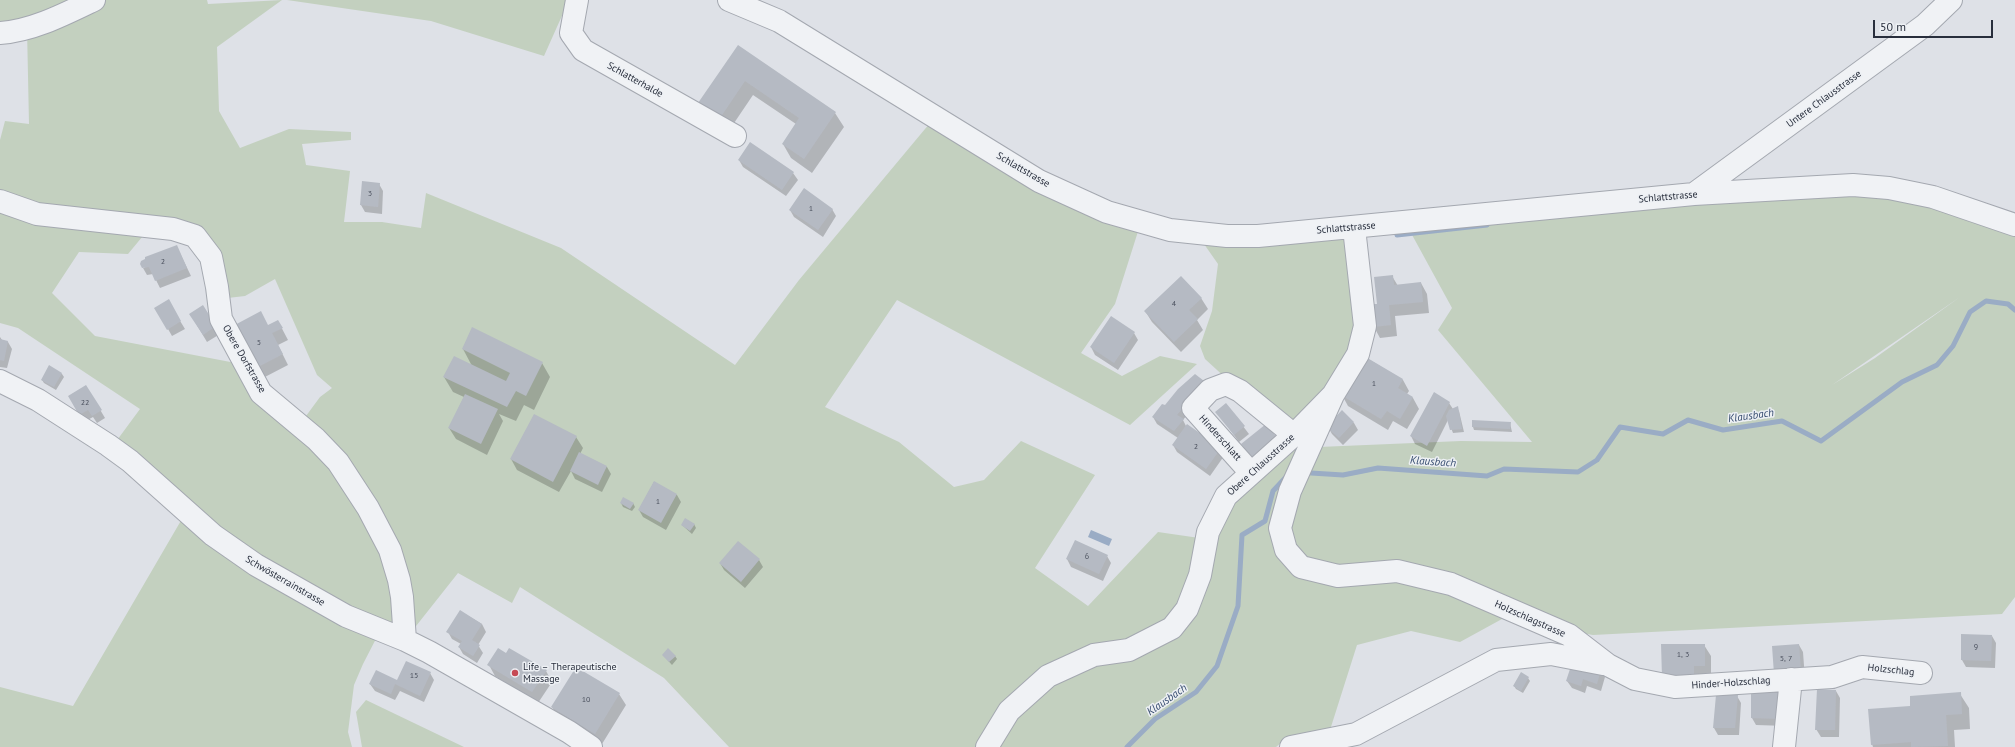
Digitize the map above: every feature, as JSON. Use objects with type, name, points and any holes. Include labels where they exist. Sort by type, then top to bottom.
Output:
[{"type":"street","points":[[0,33],[27,28],[94,0]]},
{"type":"street","name":"Schlatterhalde","points":[[577,0],[571,33],[583,50],[735,136]]},
{"type":"street","name":"Schlattstrasse","points":[[729,0],[779,21],[1039,181],[1107,212],[1170,230],[1227,236],[1258,236],[1354,228],[1694,194],[1853,185],[1889,188],[1933,197],[2015,225]]},
{"type":"street","name":"Untere Chlausstrasse","points":[[1694,194],[1925,25],[1951,0]]},
{"type":"street","name":"Obere Dorfstrasse","points":[[0,202],[37,214],[173,229],[195,236],[211,257],[217,286],[221,319],[262,393],[316,439],[338,462],[368,508],[390,550],[402,597],[405,640]]},
{"type":"street","name":"Obere Chlausstrasse","points":[[988,747],[1009,711],[1048,676],[1094,655],[1129,650],[1172,628],[1187,609],[1200,575],[1208,532],[1226,496],[1294,435],[1333,395],[1358,354],[1365,326],[1354,228]]},
{"type":"street","name":"Schwösterrainstrasse","points":[[0,380],[38,400],[108,445],[135,465],[213,535],[256,566],[346,616],[405,640],[542,717],[591,747]]},
{"type":"street","name":"Hinderschlatt","points":[[1251,473],[1194,408],[1210,390],[1226,384],[1240,391],[1294,435]]},
{"type":"street","name":"Holzschlagstrasse","points":[[1333,395],[1290,491],[1280,528],[1286,550],[1301,567],[1338,576],[1397,571],[1451,584],[1569,635],[1608,665]]},
{"type":"street","points":[[1292,747],[1356,734],[1496,660],[1551,654],[1608,665]]},
{"type":"street","name":"Hinder-Holzschlag","points":[[1608,665],[1634,679],[1675,687],[1791,679]]},
{"type":"street","name":"Holzschlag","points":[[1791,679],[1832,677],[1862,667],[1921,673]]},
{"type":"street","points":[[1784,747],[1791,679]]},
{"type":"green space","points":[[0,0],[207,0],[208,4],[282,0],[217,47],[219,111],[240,148],[289,129],[351,132],[351,140],[302,144],[306,165],[350,171],[344,222],[382,222],[421,228],[426,193],[561,248],[735,365],[799,280],[935,117],[1141,222],[1115,304],[1081,353],[1122,376],[1160,356],[1197,364],[1130,425],[897,300],[825,407],[899,442],[954,487],[984,480],[1021,441],[1095,475],[1035,568],[1088,606],[1158,532],[1213,540],[1241,489],[1299,444],[1319,447],[1461,441],[1532,442],[1438,330],[1452,308],[1405,222],[1853,185],[2015,222],[2015,597],[2002,614],[1593,635],[1502,619],[1460,642],[1411,631],[1357,645],[1330,730],[1281,743],[1276,747],[729,747],[664,678],[520,587],[512,603],[458,573],[405,640],[380,631],[354,685],[348,732],[352,747],[0,747],[0,687],[73,706],[186,512],[112,447],[140,409],[18,328],[0,323],[0,140],[5,121],[29,124],[27,28],[0,33]],"holes":[[[157,219],[211,257],[219,299],[245,296],[275,279],[317,375],[332,388],[320,397],[306,416],[262,393],[246,365],[95,336],[52,293],[79,252],[128,254]],[[1960,297],[1875,358],[1832,385]]]},
{"type":"green space","points":[[287,0],[569,0],[544,56],[431,21]]},
{"type":"green space","points":[[1354,228],[1365,326],[1294,435],[1240,391],[1205,359],[1200,346],[1212,311],[1218,264],[1197,234]]},
{"type":"green space","points":[[366,700],[464,747],[362,747],[356,712]]},
{"type":"water","points":[[1091,530],[1112,539],[1109,546],[1088,537]]},
{"type":"building","points":[[738,45],[836,112],[804,159],[782,144],[799,118],[745,81],[720,118],[698,103]]},
{"type":"building","points":[[750,142],[794,172],[782,190],[738,160]]},
{"type":"building","points":[[362,181],[380,183],[378,207],[360,205]]},
{"type":"building","points":[[804,188],[833,209],[818,230],[789,210]]},
{"type":"building","points":[[177,245],[187,268],[155,281],[149,267],[142,268],[140,264],[141,261],[145,259],[145,257]]},
{"type":"building","points":[[1393,275],[1394,285],[1421,282],[1423,302],[1389,305],[1391,325],[1373,327],[1371,304],[1377,304],[1374,277]]},
{"type":"building","points":[[1181,276],[1202,298],[1189,310],[1198,319],[1174,342],[1144,311]]},
{"type":"building","points":[[169,299],[181,321],[167,330],[154,308]]},
{"type":"building","points":[[203,305],[216,326],[203,335],[189,314]]},
{"type":"building","points":[[261,311],[268,325],[278,320],[283,328],[272,333],[283,354],[254,369],[231,327]]},
{"type":"building","points":[[1111,316],[1135,332],[1114,363],[1090,347]]},
{"type":"building","points":[[472,327],[543,362],[526,396],[516,391],[507,407],[443,377],[454,356],[506,381],[510,373],[462,349]]},
{"type":"building","points":[[0,339],[8,341],[4,361],[0,360]]},
{"type":"building","points":[[1364,356],[1403,379],[1398,388],[1413,397],[1400,419],[1387,411],[1381,419],[1341,395]]},
{"type":"building","points":[[49,365],[62,373],[54,387],[41,380]]},
{"type":"building","points":[[1195,374],[1208,384],[1191,398],[1177,415],[1184,419],[1174,431],[1152,417],[1162,404],[1165,405],[1178,389]]},
{"type":"building","points":[[86,385],[102,410],[92,416],[88,410],[79,415],[68,396]]},
{"type":"building","points":[[1434,392],[1450,402],[1427,446],[1410,436]]},
{"type":"building","points":[[465,394],[498,409],[481,444],[448,428]]},
{"type":"building","points":[[1226,403],[1245,426],[1234,435],[1215,412]]},
{"type":"building","points":[[1458,406],[1462,429],[1450,430],[1446,416],[1449,410]]},
{"type":"building","points":[[1342,410],[1354,422],[1339,438],[1326,427]]},
{"type":"building","points":[[534,414],[577,436],[553,482],[510,459]]},
{"type":"building","points":[[1472,420],[1511,422],[1510,429],[1472,427]]},
{"type":"building","points":[[1187,424],[1221,448],[1206,469],[1172,445]]},
{"type":"building","points":[[1266,424],[1279,440],[1255,461],[1241,444]]},
{"type":"building","points":[[579,452],[607,466],[598,485],[570,471]]},
{"type":"building","points":[[654,481],[677,494],[661,523],[638,510]]},
{"type":"building","points":[[623,497],[634,503],[630,509],[620,503]]},
{"type":"building","points":[[685,518],[695,524],[690,531],[681,525]]},
{"type":"building","points":[[1075,540],[1108,555],[1099,574],[1066,559]]},
{"type":"building","points":[[738,541],[760,559],[741,582],[719,563]]},
{"type":"building","points":[[460,610],[482,624],[472,640],[480,645],[473,656],[458,647],[462,641],[446,632]]},
{"type":"building","points":[[1961,634],[1992,635],[1991,661],[1961,660]]},
{"type":"building","points":[[1661,644],[1705,644],[1705,666],[1694,666],[1694,676],[1662,677]]},
{"type":"building","points":[[1799,644],[1801,672],[1774,674],[1772,646]]},
{"type":"building","points":[[498,648],[506,653],[509,648],[547,670],[532,692],[487,665]]},
{"type":"building","points":[[668,648],[676,656],[669,662],[662,655]]},
{"type":"building","points":[[1573,660],[1601,669],[1597,684],[1583,679],[1581,686],[1566,681]]},
{"type":"building","points":[[406,661],[431,672],[420,696],[395,684],[391,694],[369,684],[376,670],[397,680]]},
{"type":"building","points":[[576,667],[620,693],[595,734],[551,707]]},
{"type":"building","points":[[1521,672],[1529,677],[1521,691],[1513,686]]},
{"type":"building","points":[[1751,686],[1784,687],[1783,719],[1751,718]]},
{"type":"building","points":[[1817,689],[1836,690],[1835,730],[1815,730]]},
{"type":"building","points":[[1961,692],[1962,714],[1946,715],[1948,746],[1911,747],[1911,742],[1871,745],[1868,709],[1910,706],[1910,696]]},
{"type":"building","points":[[1716,695],[1738,695],[1735,728],[1713,728]]},
{"type":"waterway","points":[[1397,235],[1487,225]]},
{"type":"waterway","name":"Klausbach","points":[[1311,473],[1343,475],[1378,468],[1487,476],[1504,469],[1578,472],[1597,460],[1620,427],[1663,434],[1688,420],[1723,430],[1782,421],[1821,441],[1902,382],[1937,365],[1953,346],[1970,312],[1986,301],[2008,304],[2015,310]]},
{"type":"waterway","name":"Klausbach","points":[[1127,747],[1155,719],[1196,692],[1217,666],[1238,606],[1242,535],[1265,521],[1273,491],[1287,476]]},
{"type":"place","name":"Life – Therapeutische Massage","points":[[515,673]]}]
